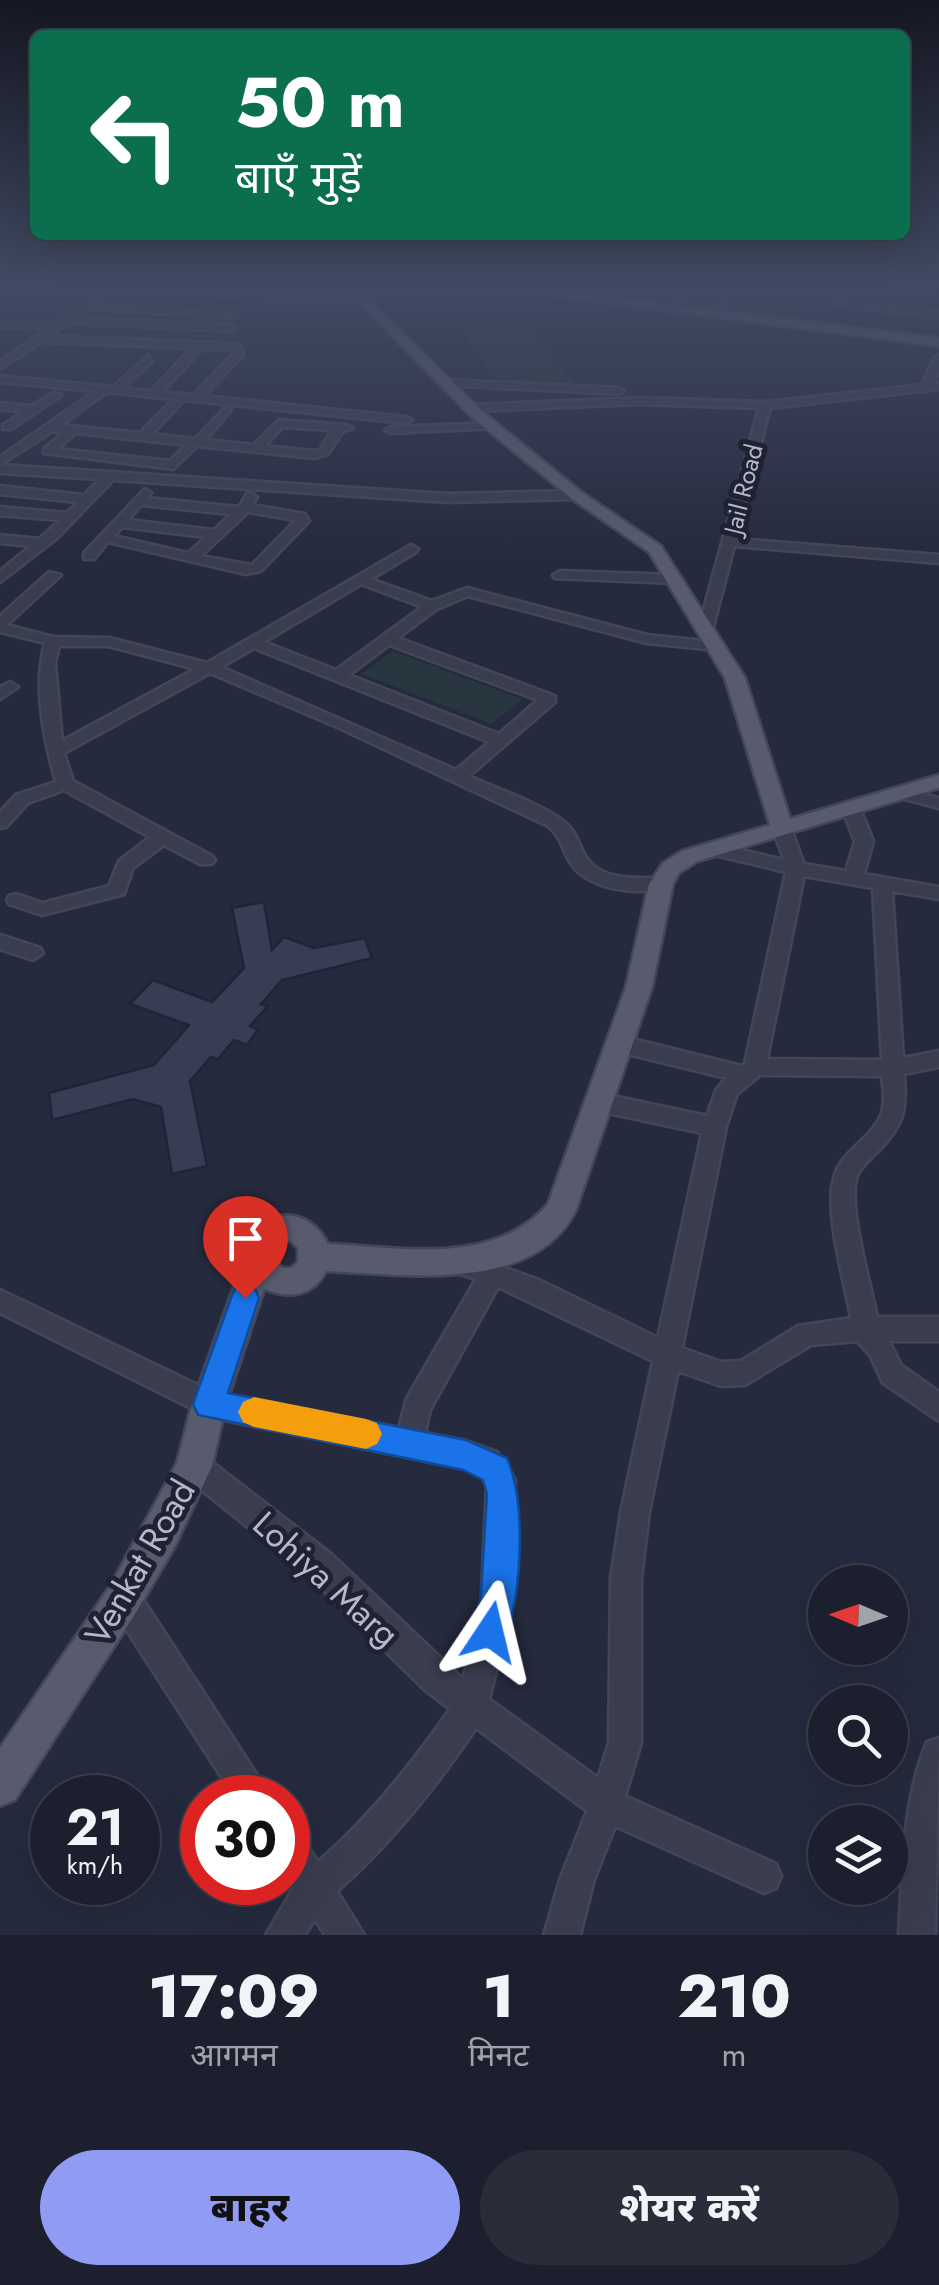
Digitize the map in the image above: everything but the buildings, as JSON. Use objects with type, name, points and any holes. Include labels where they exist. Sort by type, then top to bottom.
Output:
[{"type":"main road","points":[[439,376],[576,495],[654,549],[735,678],[781,826]]},
{"type":"main road","points":[[460,1263],[530,1242],[561,1210],[639,988],[661,884],[671,868],[690,856],[781,826],[939,781]]},
{"type":"main road","name":"Venkat Road","points":[[0,1784],[124,1598],[162,1533],[194,1466],[209,1404],[260,1246],[282,1230],[308,1235],[316,1257],[345,1255],[460,1263]]},
{"type":"street","points":[[0,465],[90,398],[126,376]]},
{"type":"street","points":[[153,394],[170,376]]},
{"type":"street","points":[[196,398],[217,376]]},
{"type":"street","points":[[0,377],[153,394],[226,410],[173,465],[48,451],[74,430]]},
{"type":"street","points":[[446,383],[630,392],[642,394],[646,401]]},
{"type":"street","name":"Jail Road","points":[[706,627],[764,405],[935,389]]},
{"type":"street","points":[[0,390],[90,398]]},
{"type":"street","points":[[4,427],[57,395]]},
{"type":"street","points":[[143,438],[178,401],[196,398],[406,420]]},
{"type":"street","points":[[471,408],[646,401],[764,405]]},
{"type":"street","points":[[0,406],[34,410]]},
{"type":"street","points":[[257,449],[279,422],[394,430],[492,426]]},
{"type":"street","points":[[4,427],[319,454],[339,428]]},
{"type":"street","points":[[0,465],[256,488],[462,499],[576,495]]},
{"type":"street","points":[[0,578],[109,477]]},
{"type":"street","points":[[89,556],[156,480]]},
{"type":"street","points":[[191,558],[244,509],[256,488]]},
{"type":"street","points":[[0,490],[87,499]]},
{"type":"street","points":[[107,538],[246,570],[256,568],[304,521],[301,517],[244,509],[138,501]]},
{"type":"street","points":[[0,510],[68,517]]},
{"type":"street","points":[[120,523],[218,534]]},
{"type":"street","points":[[0,539],[40,543]]},
{"type":"street","points":[[730,542],[939,559]]},
{"type":"street","points":[[55,752],[209,668],[411,549]]},
{"type":"street","points":[[560,574],[675,579]]},
{"type":"street","points":[[0,626],[54,575]]},
{"type":"street","points":[[359,579],[432,606]]},
{"type":"street","points":[[338,676],[432,606],[467,592],[647,639],[717,646]]},
{"type":"street","points":[[0,626],[53,641],[110,642],[209,668],[458,777],[567,831],[578,860],[600,880],[661,884]]},
{"type":"street","points":[[390,640],[549,699],[458,777]]},
{"type":"street","points":[[53,641],[47,663],[55,752],[66,784],[206,860]]},
{"type":"street","points":[[252,642],[502,741]]},
{"type":"street","points":[[0,823],[22,799],[66,784]]},
{"type":"street","points":[[899,792],[939,804]]},
{"type":"street","points":[[850,806],[864,841],[853,879]]},
{"type":"street","points":[[562,1935],[576,1880],[625,1743],[626,1579],[638,1494],[715,1127],[727,1090],[749,1070],[796,869],[781,826]]},
{"type":"street","points":[[16,900],[46,908],[112,892],[120,887],[125,864],[162,836]]},
{"type":"street","points":[[712,849],[796,869],[939,894]]},
{"type":"street","points":[[460,1263],[543,1294],[665,1354],[733,1375],[754,1368],[807,1334],[856,1333],[862,1329],[865,1323],[843,1181],[855,1160],[886,1131],[892,1118],[893,1068],[882,884]]},
{"type":"street","points":[[0,942],[33,953]]},
{"type":"street","points":[[620,1044],[749,1070],[893,1068],[939,1059]]},
{"type":"street","points":[[599,1102],[715,1127]]},
{"type":"street","points":[[409,1443],[417,1407],[492,1274]]},
{"type":"street","points":[[0,1302],[209,1404],[486,1462],[501,1480],[496,1613],[471,1707],[433,1763],[357,1851],[315,1887],[284,1935]]},
{"type":"street","points":[[862,1329],[939,1329]]},
{"type":"street","points":[[862,1329],[892,1374],[939,1408]]},
{"type":"street","name":"Lohiya Marg","points":[[194,1466],[320,1566],[436,1679],[606,1805],[764,1876]]},
{"type":"street","points":[[124,1598],[240,1775]]},
{"type":"street","points":[[917,1935],[923,1819],[939,1754]]},
{"type":"street","points":[[310,1880],[346,1935]]},
{"type":"shaded area","points":[[491,376],[568,376],[575,385],[494,381]]},
{"type":"shaded area","points":[[393,651],[522,699],[492,724],[361,674]]},
{"type":"slow traffic","points":[[254,1412],[366,1434]]},
{"type":"route","points":[[245,1298],[209,1404],[466,1456],[486,1462],[496,1470],[503,1494],[498,1594],[490,1632]]}]
